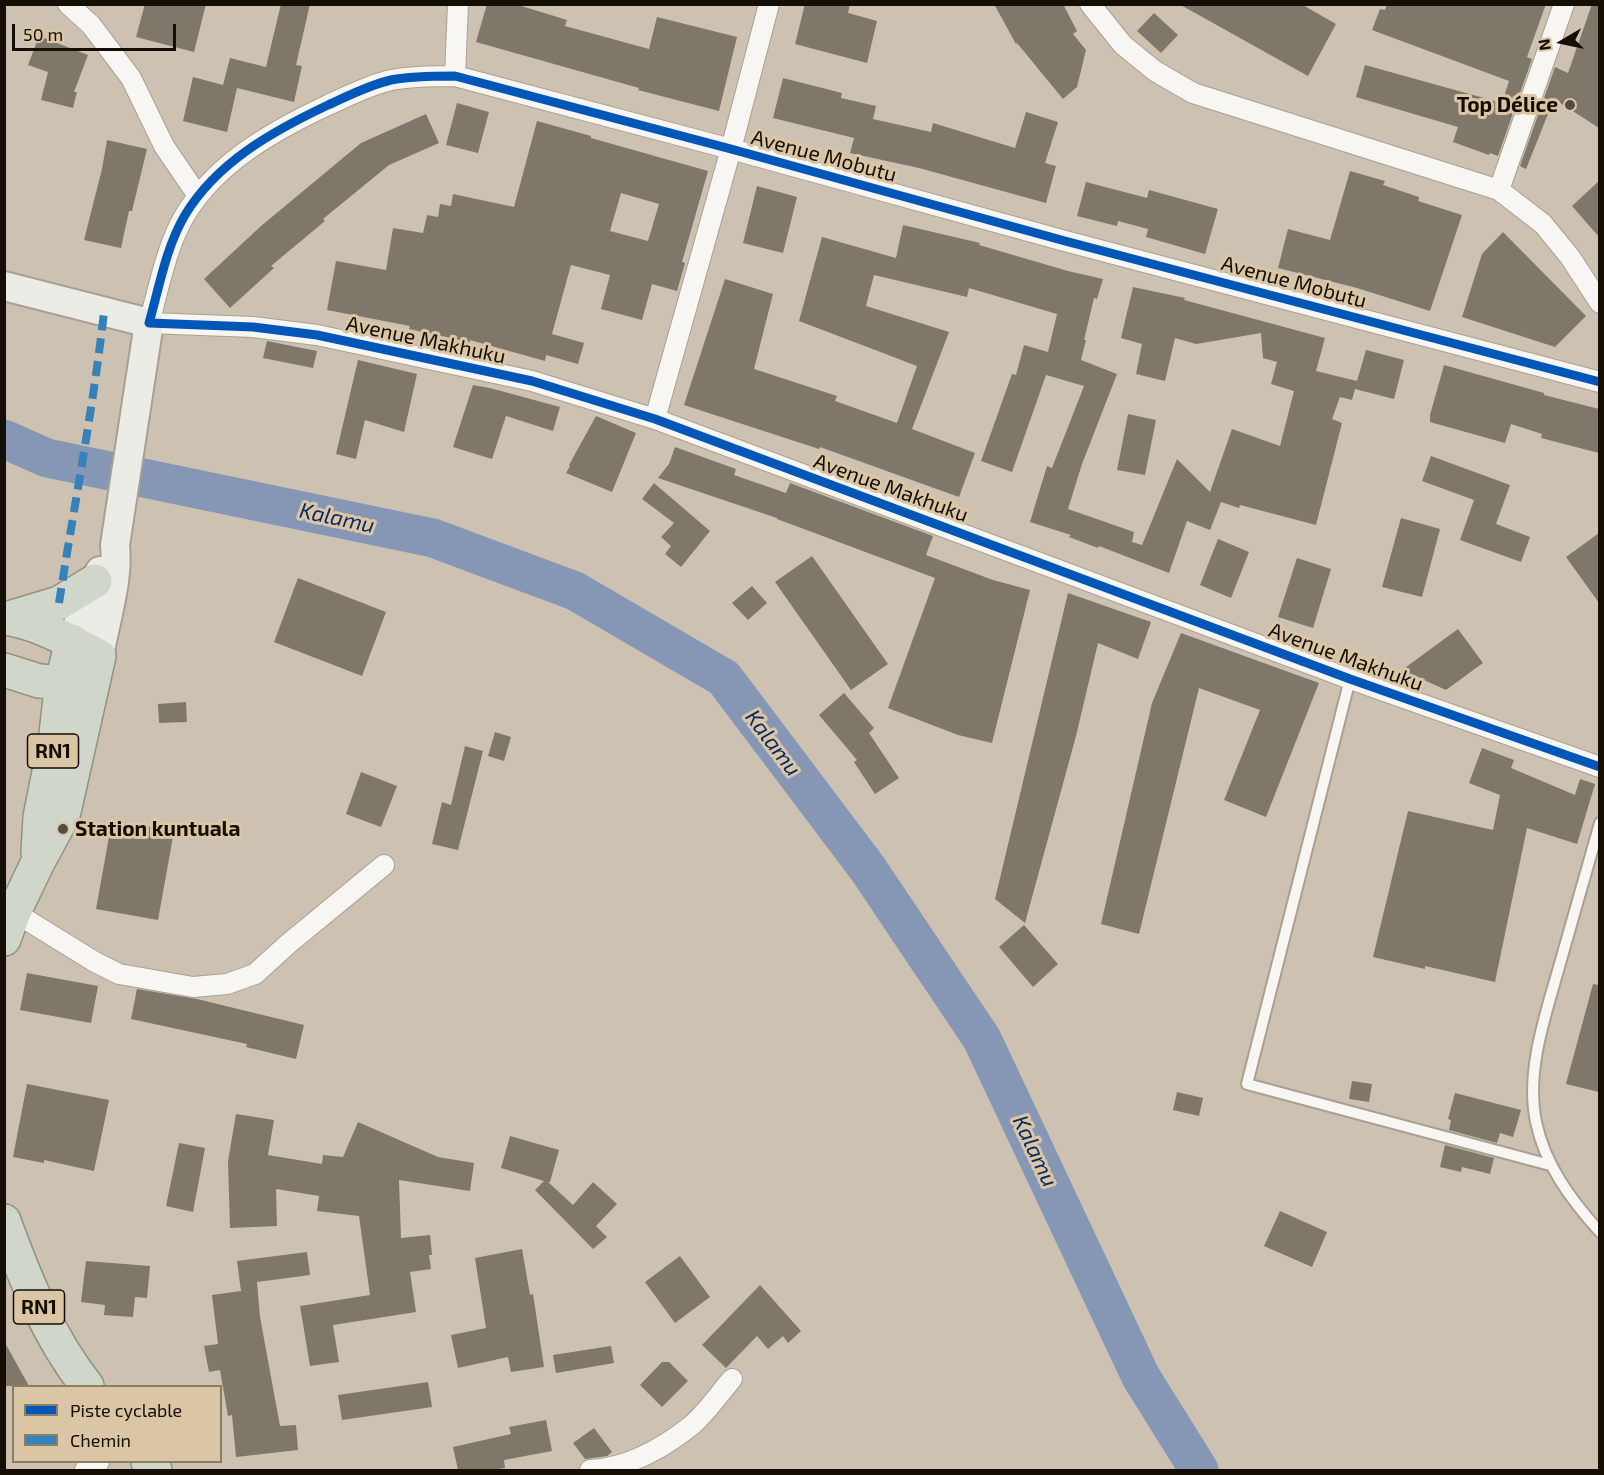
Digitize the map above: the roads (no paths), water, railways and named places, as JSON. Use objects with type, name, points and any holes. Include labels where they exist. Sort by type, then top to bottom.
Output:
[{"type":"highway","points":[[6,618],[39,611],[59,603],[94,581]]},
{"type":"highway","points":[[6,618],[53,632],[81,666],[39,681],[9,672]]},
{"type":"highway","name":"RN1","points":[[38,862],[40,817],[55,742],[81,666]]},
{"type":"highway","name":"RN1","points":[[9,925],[38,862],[63,816],[81,666]]},
{"type":"highway","points":[[9,672],[30,698],[55,742]]},
{"type":"highway","name":"RN1","points":[[4,1221],[18,1260],[42,1312],[82,1383]]},
{"type":"main road","points":[[4,286],[149,323],[116,536],[114,568],[81,666]]},
{"type":"main road","points":[[81,666],[94,581],[116,536]]},
{"type":"street","points":[[68,4],[91,26],[132,78],[164,146],[198,196]]},
{"type":"street","points":[[455,76],[458,4]]},
{"type":"street","points":[[655,419],[769,4]]},
{"type":"street","points":[[1090,4],[1123,45],[1155,71],[1193,93],[1499,190],[1543,224],[1570,257],[1599,303]]},
{"type":"street","points":[[1499,190],[1564,4]]},
{"type":"street","name":"Avenue Mobutu","points":[[149,323],[171,246],[184,216],[198,196],[230,164],[259,141],[358,91],[390,81],[428,76],[455,76],[1065,241],[1599,381]]},
{"type":"street","name":"Avenue Makhuku","points":[[149,323],[253,327],[317,335],[532,381],[655,419],[1350,679],[1599,767]]},
{"type":"street","points":[[9,925],[119,974],[193,987],[227,984],[255,974],[384,865]]},
{"type":"street","points":[[590,1470],[606,1469],[632,1462],[666,1444],[693,1424],[732,1379]]},
{"type":"lane","points":[[1350,679],[1247,1084],[1550,1165]]},
{"type":"lane","points":[[1599,823],[1539,1047],[1533,1100],[1536,1122],[1550,1165],[1580,1210],[1599,1232]]},
{"type":"waterway","name":"Kalamu","points":[[4,439],[47,458],[433,538],[575,591],[724,678],[868,869],[982,1039],[1141,1377],[1199,1470]]},
{"type":"place","name":"Top Délice","points":[[1570,105]]},
{"type":"place","name":"Station kuntuala","points":[[63,829]]}]
